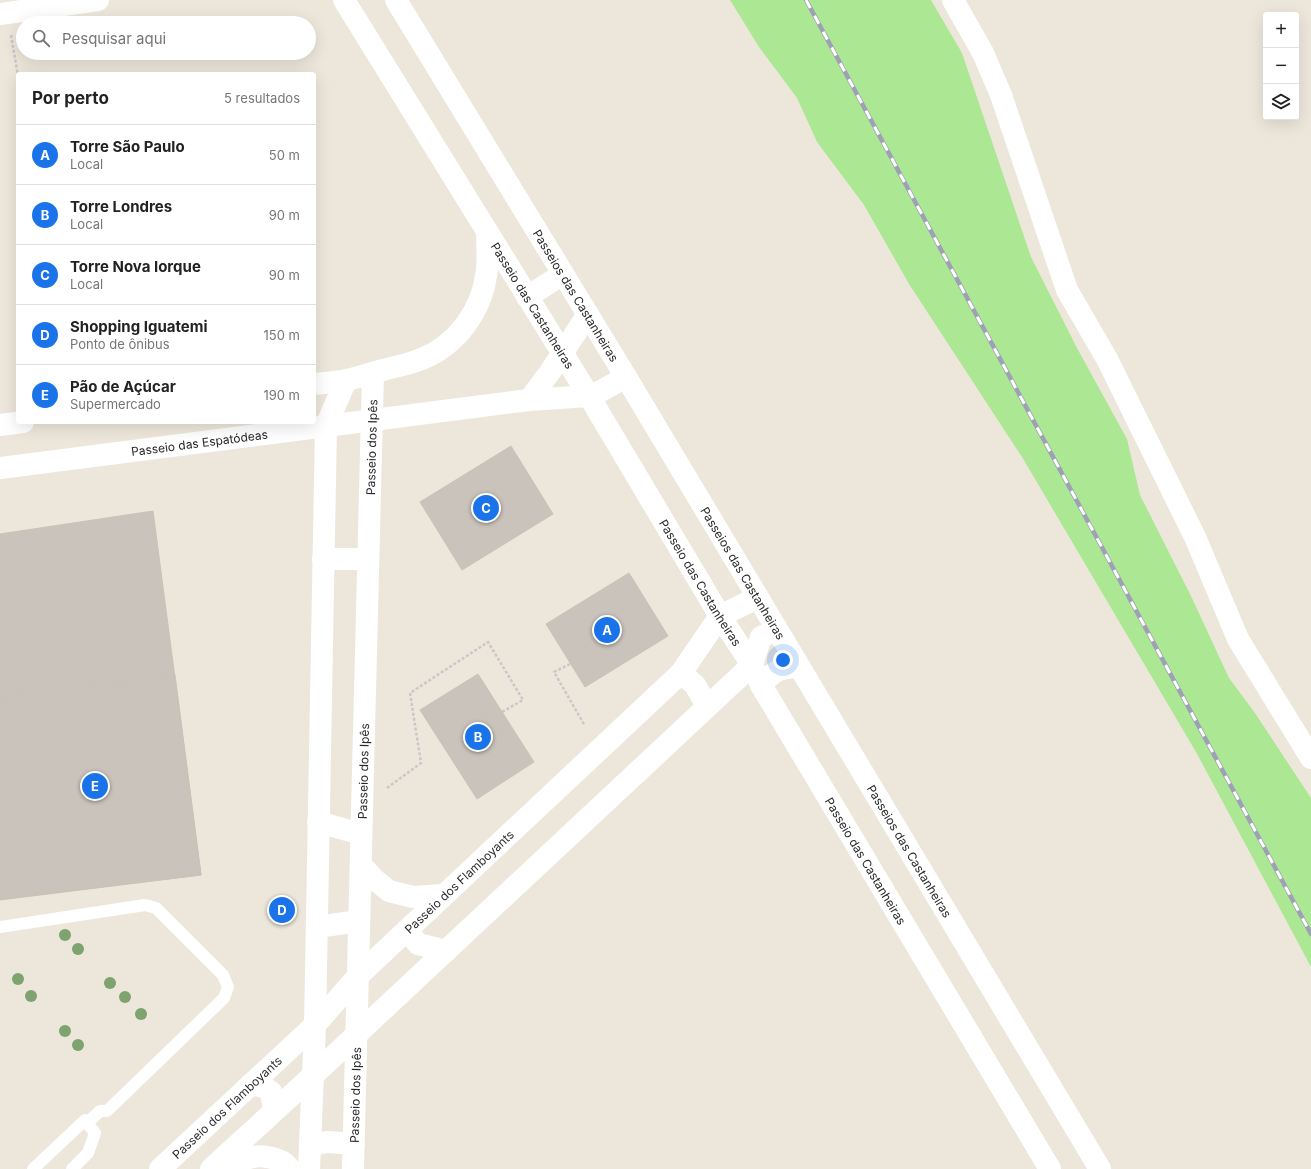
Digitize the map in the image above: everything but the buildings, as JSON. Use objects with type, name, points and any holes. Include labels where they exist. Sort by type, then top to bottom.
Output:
[{"type":"street","points":[[4,13],[98,0]]},
{"type":"street","name":"Passeio das Castanheiras","points":[[344,0],[589,396],[720,616],[752,665],[761,685],[1050,1169]]},
{"type":"street","name":"Passeios das Castanheiras","points":[[396,0],[626,377],[1100,1169]]},
{"type":"street","points":[[953,0],[983,53],[1001,95],[1067,290],[1107,359],[1195,537],[1238,639],[1311,758]]},
{"type":"street","points":[[316,384],[346,380],[424,358],[440,349],[454,338],[466,325],[482,294],[488,259],[487,232]]},
{"type":"street","points":[[527,297],[563,274]]},
{"type":"street","points":[[529,400],[550,372],[588,314]]},
{"type":"street","name":"Passeio dos Ipês","points":[[353,1169],[373,372]]},
{"type":"street","points":[[589,396],[626,377]]},
{"type":"street","points":[[309,1169],[315,1025],[326,426],[346,380]]},
{"type":"street","name":"Passeio das Espatódeas","points":[[0,468],[371,419],[529,400],[589,396]]},
{"type":"street","points":[[0,425],[16,423]]},
{"type":"street","points":[[323,559],[368,559]]},
{"type":"street","name":"Passeio dos Flamboyants","points":[[160,1169],[315,1025],[358,976],[681,673],[720,616],[757,598]]},
{"type":"street","points":[[211,1169],[313,1076],[752,665],[761,638],[777,630]]},
{"type":"street","points":[[761,685],[776,671],[782,668],[799,667]]},
{"type":"street","points":[[681,673],[695,685],[707,706]]},
{"type":"street","points":[[318,822],[361,834]]},
{"type":"street","points":[[361,865],[389,891],[413,897],[444,895]]},
{"type":"street","points":[[317,927],[359,921]]},
{"type":"street","points":[[407,930],[418,944],[446,950]]},
{"type":"street","points":[[251,1084],[264,1087],[270,1092],[274,1110]]},
{"type":"street","points":[[310,1144],[329,1142],[354,1144]]},
{"type":"street","points":[[223,1169],[249,1157],[267,1156],[286,1163],[290,1169]]},
{"type":"lane","points":[[0,927],[145,905],[156,908],[223,975],[228,987],[224,998],[108,1111],[100,1111],[86,1123],[95,1133],[88,1153],[72,1169]]},
{"type":"lane","points":[[33,1169],[85,1120]]},
{"type":"path","points":[[4,13],[17,72]]},
{"type":"path","points":[[386,788],[421,763],[410,693],[488,642],[523,700],[502,712]]},
{"type":"path","points":[[570,664],[554,672],[585,726]]},
{"type":"green space","points":[[730,0],[931,0],[962,53],[1031,257],[1077,348],[1127,439],[1140,495],[1191,596],[1229,678],[1255,713],[1311,798],[1311,967],[1196,752],[1022,457],[909,284],[864,205],[817,142],[797,98],[759,47]]},
{"type":"railway","points":[[806,0],[1311,934]]},
{"type":"place","name":"Torre Nova Iorque","points":[[486,508]]},
{"type":"place","name":"Torre São Paulo","points":[[607,630]]},
{"type":"place","name":"Torre Londres","points":[[478,737]]},
{"type":"place","name":"Pão de Açúcar","points":[[95,786]]},
{"type":"place","name":"Shopping Iguatemi","points":[[282,910]]}]
